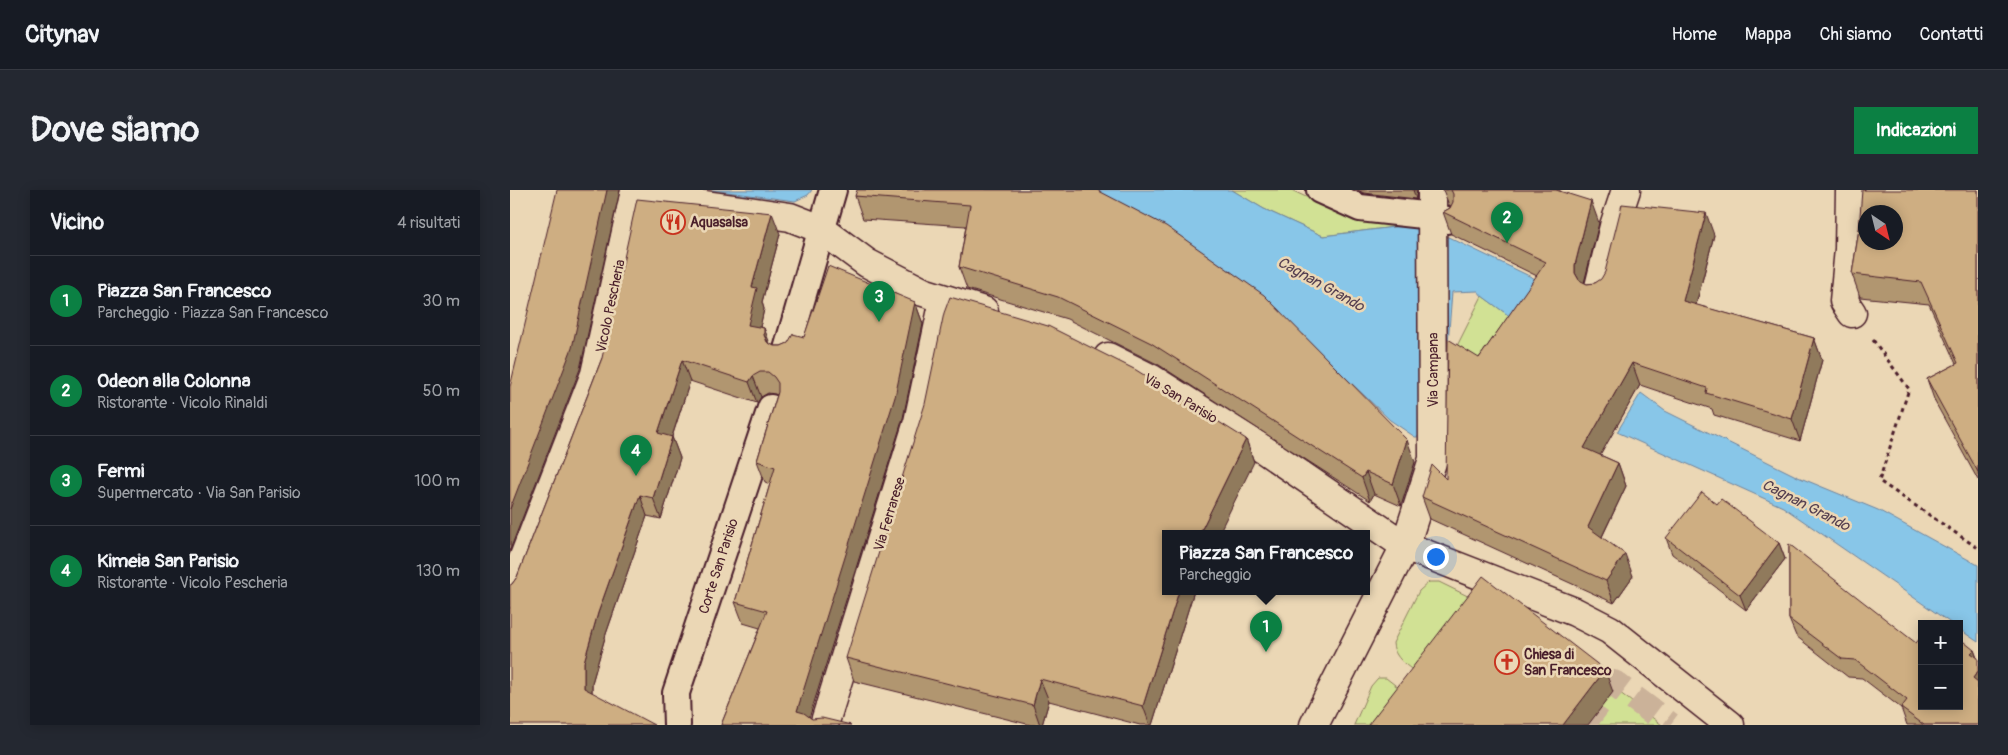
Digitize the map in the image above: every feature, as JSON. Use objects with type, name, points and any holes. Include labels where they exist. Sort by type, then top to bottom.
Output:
[{"type":"street","points":[[1320,190],[1360,208],[1437,209]]},
{"type":"street","points":[[1594,290],[1626,190]]},
{"type":"street","points":[[1850,190],[1849,250],[1844,301],[1852,313]]},
{"type":"street","points":[[786,353],[832,194]]},
{"type":"street","name":"Vicolo Pescheria","points":[[510,593],[595,374],[634,195],[790,217],[821,229]]},
{"type":"street","name":"Via Campana","points":[[1314,725],[1405,546],[1433,459],[1437,209]]},
{"type":"street","points":[[821,229],[867,263],[923,292],[1007,318]]},
{"type":"street","name":"Via Ferrarese","points":[[824,725],[918,422],[944,300]]},
{"type":"street","name":"Via San Parisio","points":[[1086,346],[1152,379],[1266,451],[1405,546],[1575,612],[1610,630],[1730,725]]},
{"type":"street","name":"Corte San Parisio","points":[[677,725],[676,693],[771,408]]},
{"type":"path","points":[[1852,313],[1909,389],[1879,481],[1978,548]]},
{"type":"green space","points":[[1232,190],[1291,190],[1347,216],[1410,225],[1323,236],[1264,209]]},
{"type":"green space","points":[[1482,296],[1525,327],[1493,373],[1456,348]]},
{"type":"green space","points":[[1429,582],[1439,582],[1486,605],[1427,680],[1401,660],[1394,649],[1393,643],[1419,591]]},
{"type":"green space","points":[[1378,678],[1386,678],[1413,699],[1393,725],[1354,725],[1371,686]]},
{"type":"green space","points":[[1615,689],[1662,725],[1587,725]]},
{"type":"water","points":[[712,190],[812,190],[808,195],[795,201]]},
{"type":"water","name":"Cagnan Grando","points":[[986,190],[1232,190],[1264,209],[1323,236],[1410,225],[1444,235],[1548,285],[1527,329],[1478,291],[1452,292],[1448,343],[1499,386],[1446,356],[1444,436],[1415,437],[1390,420],[1278,313]]},
{"type":"water","name":"Cagnan Grando","points":[[1641,393],[1665,411],[1798,477],[1878,510],[1978,565],[1978,642],[1963,632],[1963,620],[1946,620],[1783,507],[1617,432]]},
{"type":"building","points":[[557,190],[607,190],[572,348],[510,509],[510,387]]},
{"type":"building","points":[[857,190],[1097,190],[1166,226],[1264,295],[1407,440],[1393,484],[1366,472],[1362,478],[1151,343],[1058,297],[959,267],[970,205],[855,196]]},
{"type":"building","points":[[1451,190],[1556,190],[1591,201],[1575,265],[1575,273],[1579,280],[1587,284],[1595,283],[1601,279],[1605,272],[1622,204],[1706,213],[1683,301],[1814,338],[1792,419],[1706,393],[1707,388],[1632,363],[1584,448],[1618,463],[1588,527],[1625,554],[1606,581],[1422,497],[1432,465],[1446,479],[1448,339],[1479,358],[1546,262],[1443,212],[1450,208],[1453,202]]},
{"type":"building","points":[[1862,190],[1978,190],[1978,472],[1927,379],[1958,363],[1921,282],[1852,274],[1858,235],[1858,250],[1903,250],[1903,205],[1861,205]]},
{"type":"building","points":[[637,199],[772,213],[752,287],[757,288],[748,325],[764,328],[767,342],[774,346],[788,343],[793,334],[804,337],[828,266],[915,302],[895,397],[797,711],[804,713],[812,719],[822,718],[851,725],[721,725],[767,611],[735,602],[775,467],[757,461],[778,392],[778,383],[768,372],[760,372],[753,376],[749,382],[682,360],[658,433],[672,437],[653,498],[640,495],[598,613],[584,662],[584,688],[654,725],[510,725],[510,585],[517,577],[602,358]]},
{"type":"building","points":[[950,297],[1048,326],[1136,370],[1246,439],[1201,530],[1162,530],[1162,595],[1178,595],[1143,706],[1040,679],[1033,705],[846,658],[925,404],[944,313]]},
{"type":"building","points":[[1702,492],[1717,504],[1721,499],[1779,543],[1740,595],[1666,538]]},
{"type":"building","points":[[1789,544],[1916,643],[1918,641],[1918,710],[1963,710],[1963,641],[1974,650],[1971,653],[1978,658],[1978,671],[1973,678],[1978,682],[1978,725],[1924,725],[1901,708],[1907,700],[1855,660],[1842,659],[1789,619]]},
{"type":"building","name":"Chiesa di San Francesco","points":[[1483,576],[1605,670],[1563,725],[1368,725]]},
{"type":"tunnel","points":[[1582,725],[1614,683],[1670,725]]},
{"type":"place","name":"Aquasalsa","points":[[673,222]]},
{"type":"place","name":"Odeon alla Colonna","points":[[1507,243]]},
{"type":"place","name":"Fermi","points":[[879,322]]},
{"type":"place","name":"Kimeia San Parisio","points":[[636,476]]},
{"type":"place","name":"Piazza San Francesco","points":[[1266,652]]},
{"type":"place","name":"Chiesa di San Francesco","points":[[1507,662]]}]
